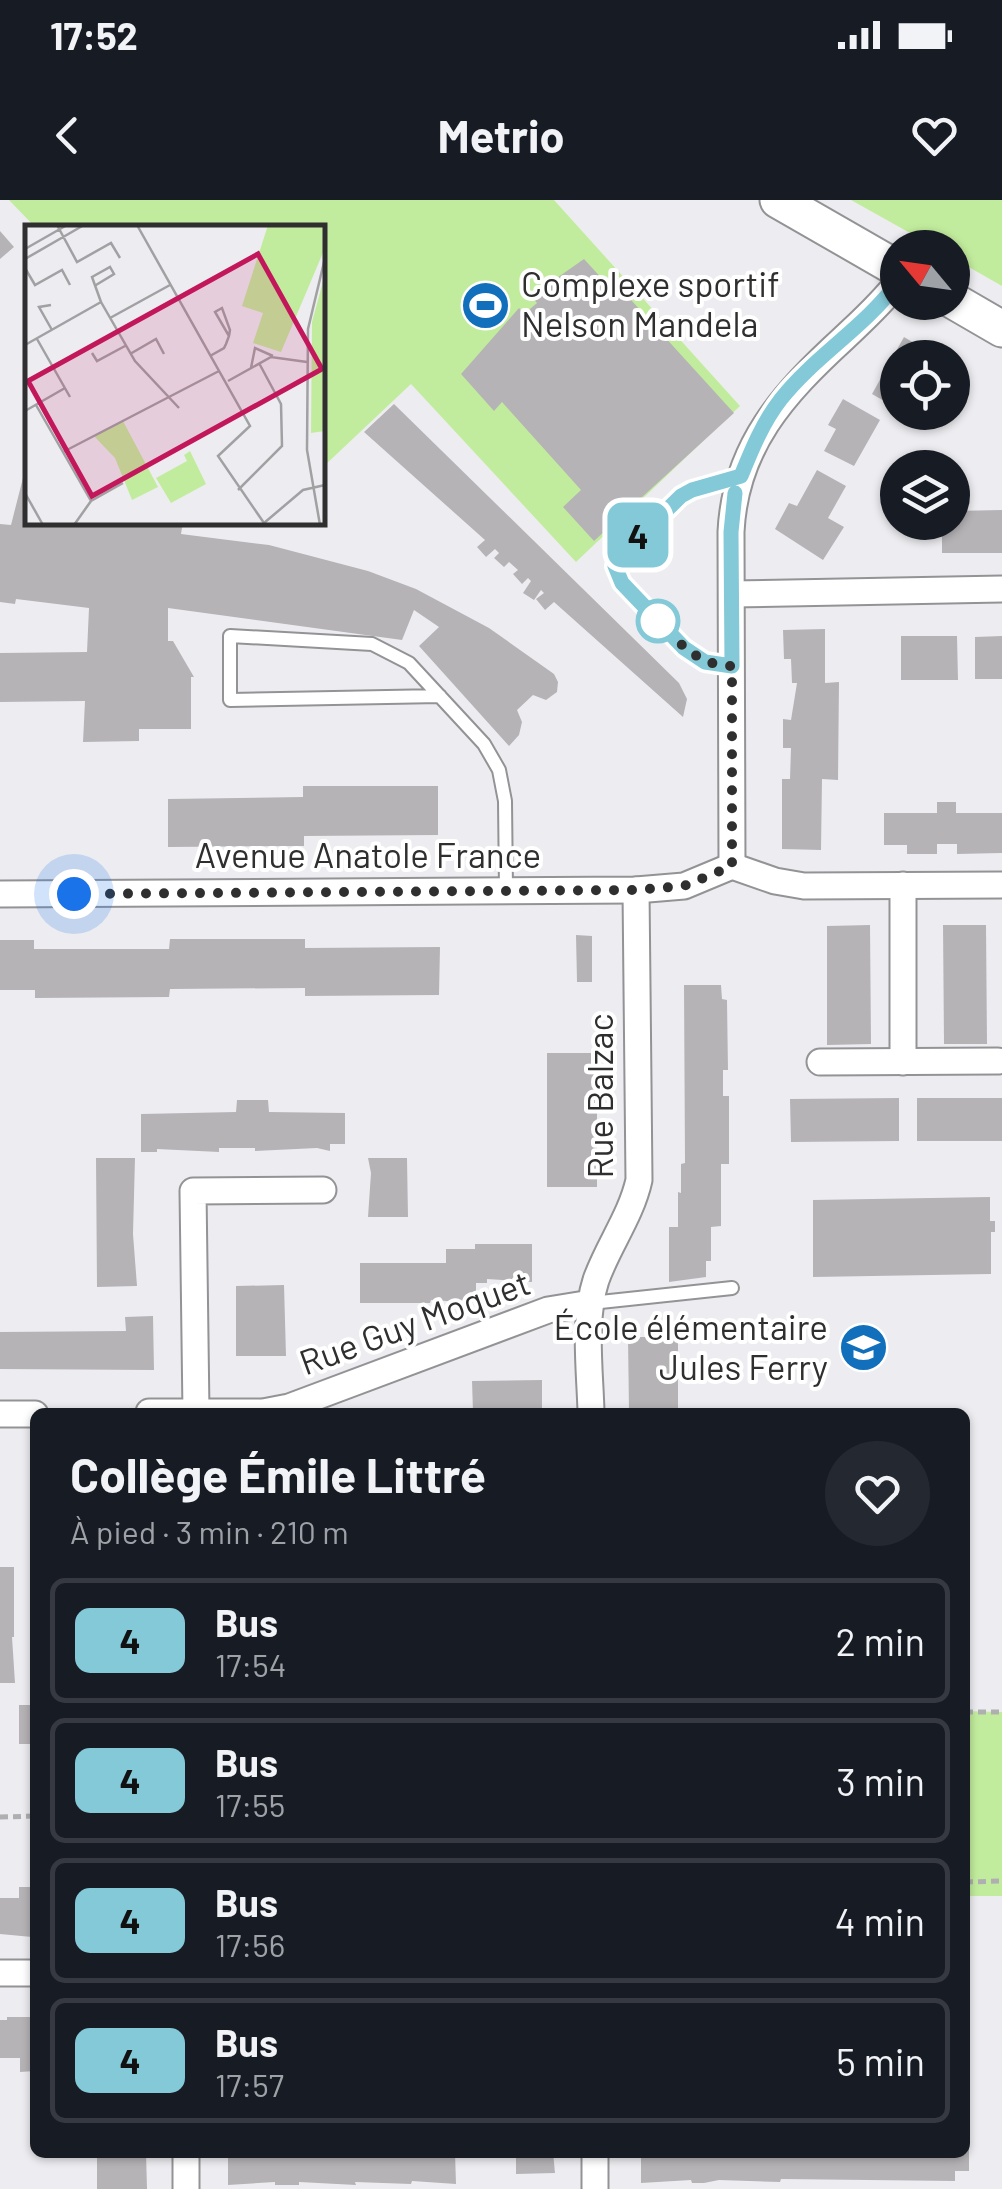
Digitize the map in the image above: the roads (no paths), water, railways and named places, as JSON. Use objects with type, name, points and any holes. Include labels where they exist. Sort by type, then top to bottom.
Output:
[{"type":"main road","points":[[778,200],[880,259]]},
{"type":"main road","points":[[970,310],[1002,328]]},
{"type":"street","points":[[880,303],[779,401],[758,434],[741,476],[732,513],[732,866],[804,886],[1002,885]]},
{"type":"street","points":[[732,594],[1002,589]]},
{"type":"street","name":"Avenue Anatole France","points":[[0,894],[636,890],[684,886],[732,866]]},
{"type":"street","points":[[903,885],[903,1062]]},
{"type":"street","name":"Rue Balzac","points":[[590,1408],[591,1303],[597,1278],[631,1207],[639,1180],[636,890]]},
{"type":"street","points":[[820,1062],[998,1061]]},
{"type":"street","points":[[196,1408],[193,1191],[323,1190]]},
{"type":"street","name":"Rue Guy Moquet","points":[[283,1408],[548,1310],[591,1303]]},
{"type":"street","points":[[0,1414],[30,1414]]},
{"type":"street","points":[[0,1974],[30,1973]]},
{"type":"street","points":[[186,2158],[186,2189]]},
{"type":"street","points":[[595,2158],[595,2189]]},
{"type":"lane","points":[[732,666],[705,662],[684,648],[622,583],[615,566],[624,548],[670,504],[692,490],[741,476]]},
{"type":"lane","points":[[440,696],[230,700],[230,636],[372,644],[409,663],[440,696],[484,744],[500,770],[506,801],[506,890]]},
{"type":"lane","points":[[591,1303],[732,1288]]},
{"type":"place","name":"Complexe sportif Nelson Mandela","points":[[486,305]]},
{"type":"place","name":"École élémentaire Jules Ferry","points":[[863,1348]]}]
